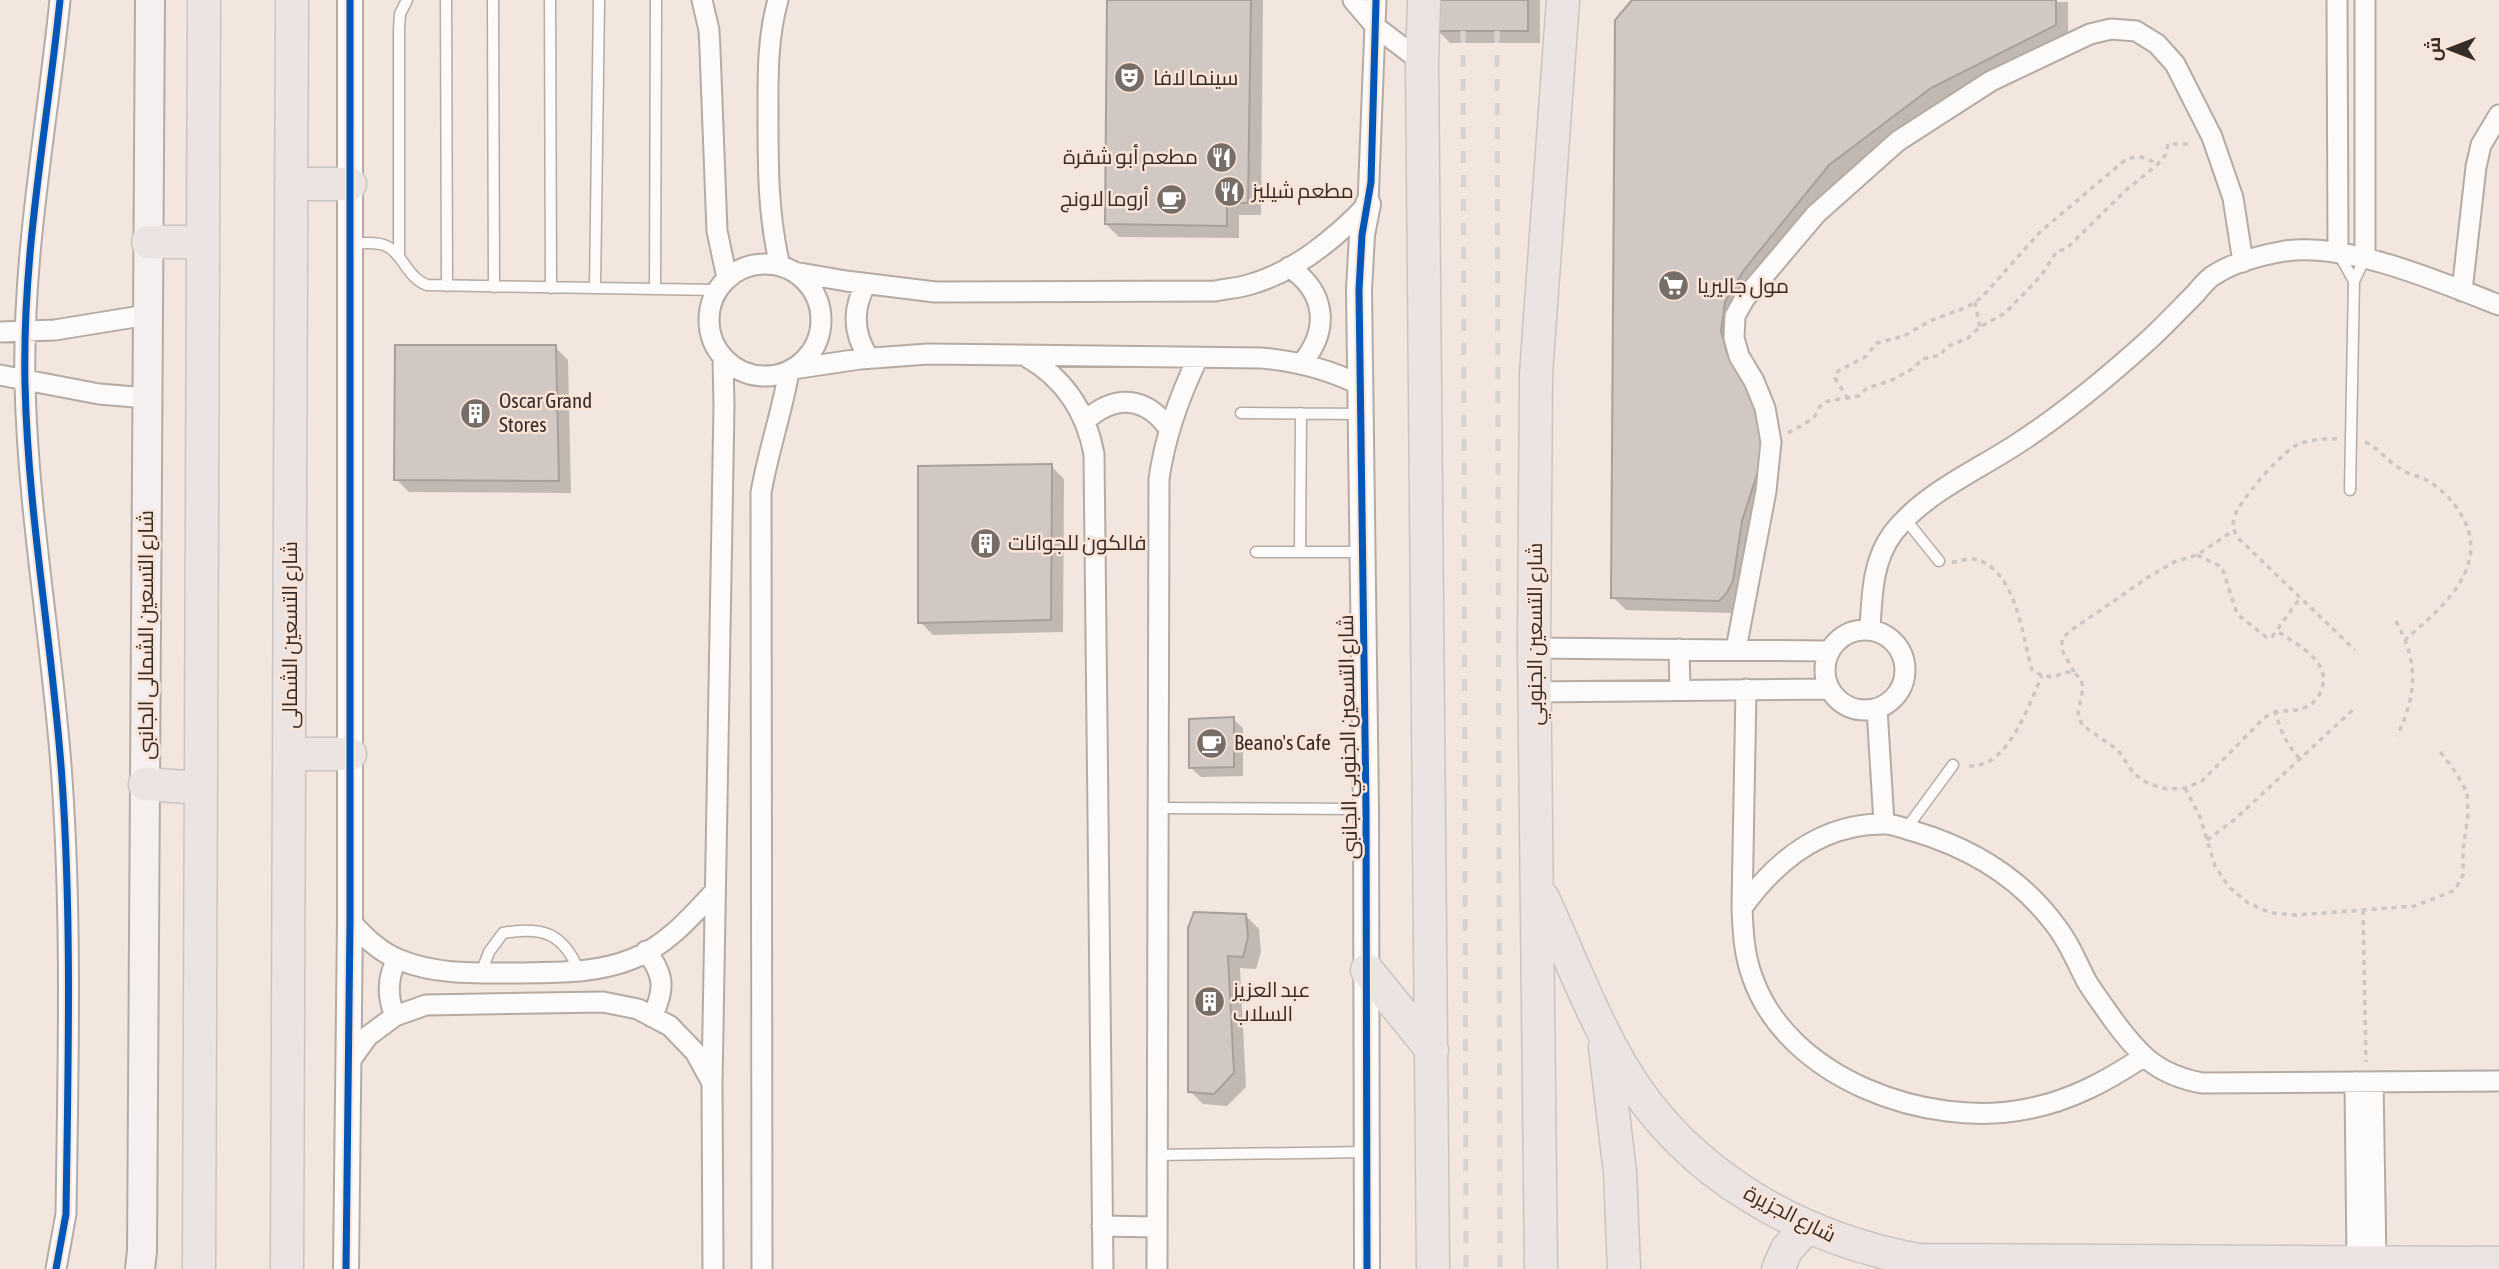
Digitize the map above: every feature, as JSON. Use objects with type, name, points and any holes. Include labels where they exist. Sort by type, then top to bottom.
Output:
[{"type":"main road","name":"شارع التسعين الشمالى الجانبى","points":[[140,1269],[150,0]]},
{"type":"main road","points":[[199,1269],[204,0]]},
{"type":"main road","name":"شارع التسعين الشمالى","points":[[287,1269],[292,0]]},
{"type":"main road","points":[[1424,0],[1422,62],[1433,1269]]},
{"type":"main road","name":"شارع التسعين الجنوبي","points":[[1541,1269],[1534,648],[1537,347],[1563,0]]},
{"type":"main road","points":[[292,184],[349,184]]},
{"type":"main road","points":[[148,242],[203,242]]},
{"type":"main road","points":[[289,754],[349,754]]},
{"type":"main road","points":[[145,783],[200,788]]},
{"type":"main road","name":"شارع الجزيرة","points":[[1538,888],[1602,1031],[1626,1073],[1655,1112],[1687,1147],[1724,1178],[1754,1199],[1806,1228],[1880,1253],[1918,1260],[2499,1263]]},
{"type":"main road","points":[[1367,970],[1432,1050]]},
{"type":"main road","points":[[1602,1031],[1620,1172],[1624,1269]]},
{"type":"main road","points":[[1778,1269],[1787,1249],[1806,1228]]},
{"type":"street","points":[[56,1269],[66,1214],[67,867],[54,689],[33,517],[25,381],[30,246],[60,0]]},
{"type":"street","points":[[346,1269],[350,0]]},
{"type":"street","points":[[702,0],[709,30],[717,231],[722,284]]},
{"type":"street","points":[[762,1269],[761,493],[791,370],[813,348],[821,320],[814,292],[805,281],[787,269],[771,223],[768,180],[768,50],[778,0]]},
{"type":"street","points":[[1353,0],[1376,27],[1422,62]]},
{"type":"street","points":[[1360,385],[1302,363],[1261,358],[928,354],[869,358],[791,370],[775,376],[760,376],[733,367],[714,345],[709,332],[711,303],[722,284],[738,270],[752,265],[866,284],[935,292],[1215,291],[1247,286],[1278,274],[1347,227],[1368,204],[1376,0]]},
{"type":"street","points":[[2337,0],[2338,252]]},
{"type":"street","points":[[2365,0],[2365,257]]},
{"type":"street","points":[[1735,649],[1766,491],[1771,442],[1765,408],[1754,381],[1739,356],[1734,338],[1735,316],[1745,298],[1816,214],[1898,141],[1991,81],[2090,34],[2111,29],[2136,31],[2157,44],[2175,64],[2212,137],[2233,198],[2243,262]]},
{"type":"street","points":[[2462,291],[2476,167],[2481,145],[2499,115]]},
{"type":"street","name":"شارع التسعين الجنوبي الجانبى","points":[[1367,1269],[1366,809],[1359,290],[1362,235],[1368,204]]},
{"type":"street","points":[[1870,629],[1873,579],[1880,555],[1906,520],[1933,496],[2020,442],[2089,392],[2153,336],[2213,275],[2243,262],[2286,251],[2338,252],[2365,257],[2499,305]]},
{"type":"street","points":[[1289,267],[1308,283],[1319,306],[1321,318],[1316,342],[1302,363]]},
{"type":"street","points":[[866,284],[856,316],[859,338],[869,358]]},
{"type":"street","points":[[0,332],[55,330],[148,315]]},
{"type":"street","points":[[713,1269],[712,1083],[723,357]]},
{"type":"street","points":[[1027,357],[1042,366],[1068,390],[1085,421],[1095,466],[1103,1269]]},
{"type":"street","points":[[1157,1269],[1159,479],[1169,429],[1198,358]]},
{"type":"street","points":[[0,375],[99,394],[147,398]]},
{"type":"street","points":[[1085,421],[1106,406],[1130,402],[1153,411],[1169,429]]},
{"type":"street","points":[[1870,629],[1894,642],[1905,666],[1904,680],[1899,692],[1877,709],[1866,711],[1844,706],[1828,689],[1824,677],[1824,663],[1829,651],[1846,634],[1870,629]]},
{"type":"street","points":[[1534,648],[1829,651]]},
{"type":"street","points":[[1679,649],[1680,690]]},
{"type":"street","points":[[1535,692],[1828,689]]},
{"type":"street","points":[[1746,690],[1743,943],[1752,977],[1768,1009],[1789,1036],[1822,1064],[1859,1086],[1899,1102],[1941,1111],[1973,1113],[2026,1109],[2078,1094],[2107,1081],[2143,1057]]},
{"type":"street","points":[[1877,709],[1884,823]]},
{"type":"street","points":[[1742,908],[1762,880],[1788,857],[1807,845],[1849,828],[1884,823],[1940,839],[1973,853],[2003,872],[2030,895],[2053,922],[2073,951],[2088,984],[2143,1057],[2161,1070],[2181,1079],[2202,1083],[2499,1081]]},
{"type":"street","points":[[349,920],[371,943],[397,959],[426,969],[458,973],[579,971],[603,968],[635,958],[664,941],[715,891]]},
{"type":"street","points":[[646,951],[656,964],[662,985],[661,997],[652,1017]]},
{"type":"street","points":[[395,1016],[388,989],[397,959]]},
{"type":"street","points":[[348,1063],[368,1036],[395,1016],[426,1004],[603,1002],[638,1009],[670,1026],[695,1052],[712,1083]]},
{"type":"street","points":[[2364,1082],[2367,1262]]},
{"type":"street","points":[[1102,1226],[1156,1227]]},
{"type":"lane","points":[[398,257],[399,30],[400,14],[407,0]]},
{"type":"lane","points":[[446,0],[447,286]]},
{"type":"lane","points":[[493,0],[494,286]]},
{"type":"lane","points":[[550,0],[551,288]]},
{"type":"lane","points":[[595,288],[599,0]]},
{"type":"lane","points":[[655,289],[656,0]]},
{"type":"lane","points":[[350,244],[380,244],[388,247],[412,277],[427,285],[655,289],[722,284]]},
{"type":"lane","points":[[2338,252],[2354,281]]},
{"type":"lane","points":[[2350,490],[2354,281],[2365,257]]},
{"type":"lane","points":[[1241,413],[1361,414]]},
{"type":"lane","points":[[1300,552],[1301,414]]},
{"type":"lane","points":[[1906,520],[1940,561]]},
{"type":"lane","points":[[1256,552],[1363,552]]},
{"type":"lane","points":[[1906,829],[1953,765]]},
{"type":"lane","points":[[1158,808],[1366,809]]},
{"type":"lane","points":[[481,973],[489,952],[503,933],[523,930],[545,932],[562,941],[572,953],[579,971]]},
{"type":"lane","points":[[1157,1155],[1367,1152]]},
{"type":"path","points":[[1771,442],[1806,423],[1815,416],[1820,406],[1828,401],[1858,396],[1867,388],[1892,380],[1914,368],[1922,359],[1941,355],[1946,347],[1968,338],[1980,327],[2005,313],[2041,276],[2057,251],[2066,249],[2126,190],[2157,165],[2166,154],[2168,144],[2190,146],[2212,137]]},
{"type":"path","points":[[1848,399],[1835,378],[1838,371],[1865,357],[1877,343],[1903,337],[1930,321],[1967,307],[1982,297],[2040,232],[2125,160],[2136,156],[2148,158],[2157,165]]},
{"type":"path","points":[[1975,302],[1980,327]]},
{"type":"path","points":[[2355,650],[2233,531],[2234,516],[2245,500],[2283,454],[2298,444],[2331,439],[2367,442],[2400,470],[2429,481],[2454,503],[2466,522],[2472,541],[2470,562],[2459,585],[2435,615],[2406,639]]},
{"type":"path","points":[[2233,531],[2197,555],[2174,562],[2150,576],[2070,631],[2063,639],[2062,650],[2074,673],[2081,679],[2083,688],[2078,713],[2082,725],[2097,738],[2118,750],[2134,774],[2149,785],[2167,789],[2185,788],[2202,781],[2275,710],[2307,707],[2318,698],[2323,685],[2323,670],[2316,658],[2277,631]]},
{"type":"path","points":[[2197,555],[2222,567],[2237,614],[2266,637],[2272,637],[2301,598]]},
{"type":"path","points":[[1940,561],[1972,559],[1993,568],[2008,586],[2032,670],[2042,676],[2054,677],[2065,672],[2074,673]]},
{"type":"path","points":[[2396,621],[2406,639],[2412,663],[2413,688],[2408,713],[2397,736]]},
{"type":"path","points":[[1953,765],[1976,766],[1996,758],[2011,741],[2042,676]]},
{"type":"path","points":[[2207,840],[2234,820],[2356,707]]},
{"type":"path","points":[[2275,710],[2279,729],[2300,759]]},
{"type":"path","points":[[2185,788],[2215,866],[2229,887],[2248,904],[2271,913],[2296,915],[2415,906],[2455,890],[2463,875],[2469,814],[2467,792],[2438,749]]},
{"type":"path","points":[[2363,910],[2364,1082]]},
{"type":"building","points":[[1107,0],[1251,0],[1248,203],[1227,203],[1227,226],[1105,224]]},
{"type":"building","points":[[1436,0],[1528,0],[1528,31],[1435,31]]},
{"type":"building","name":"مول جاليريا","points":[[1632,0],[2056,0],[2056,25],[1931,88],[1829,165],[1744,270],[1725,302],[1721,331],[1727,353],[1748,383],[1757,415],[1761,445],[1758,471],[1742,521],[1733,581],[1719,601],[1611,598],[1615,20]]},
{"type":"building","name":"Oscar Grand Stores","points":[[395,345],[556,345],[559,481],[394,480]]},
{"type":"building","name":"فالكون للجوانات","points":[[1052,464],[1051,620],[918,623],[918,466]]},
{"type":"building","name":"Beano's Cafe","points":[[1234,717],[1234,767],[1189,768],[1189,719]]},
{"type":"building","name":"عبد العزيز السلاب","points":[[1194,912],[1246,914],[1248,938],[1243,957],[1228,956],[1234,1073],[1214,1094],[1188,1092],[1188,928]]},
{"type":"railway","points":[[1463,31],[1466,1269]]},
{"type":"railway","points":[[1497,31],[1500,1269]]},
{"type":"cycle path","points":[[56,1269],[66,1214],[67,888],[58,730],[27,434],[25,335],[36,191],[60,0]]},
{"type":"cycle path","points":[[346,1269],[350,921],[350,0]]},
{"type":"cycle path","points":[[1367,1269],[1366,809],[1359,290],[1362,235],[1371,182],[1376,0]]},
{"type":"place","name":"سينما لافا","points":[[1130,78]]},
{"type":"place","name":"مطعم أبو شقرة","points":[[1221,157]]},
{"type":"place","name":"مطعم شيليز","points":[[1229,191]]},
{"type":"place","name":"أروما لاونج","points":[[1172,199]]},
{"type":"place","name":"مول جاليريا","points":[[1674,286]]},
{"type":"place","name":"Oscar Grand Stores","points":[[476,413]]},
{"type":"place","name":"فالكون للجوانات","points":[[985,543]]},
{"type":"place","name":"Beano's Cafe","points":[[1211,743]]},
{"type":"place","name":"عبد العزيز السلاب","points":[[1210,1002]]}]
